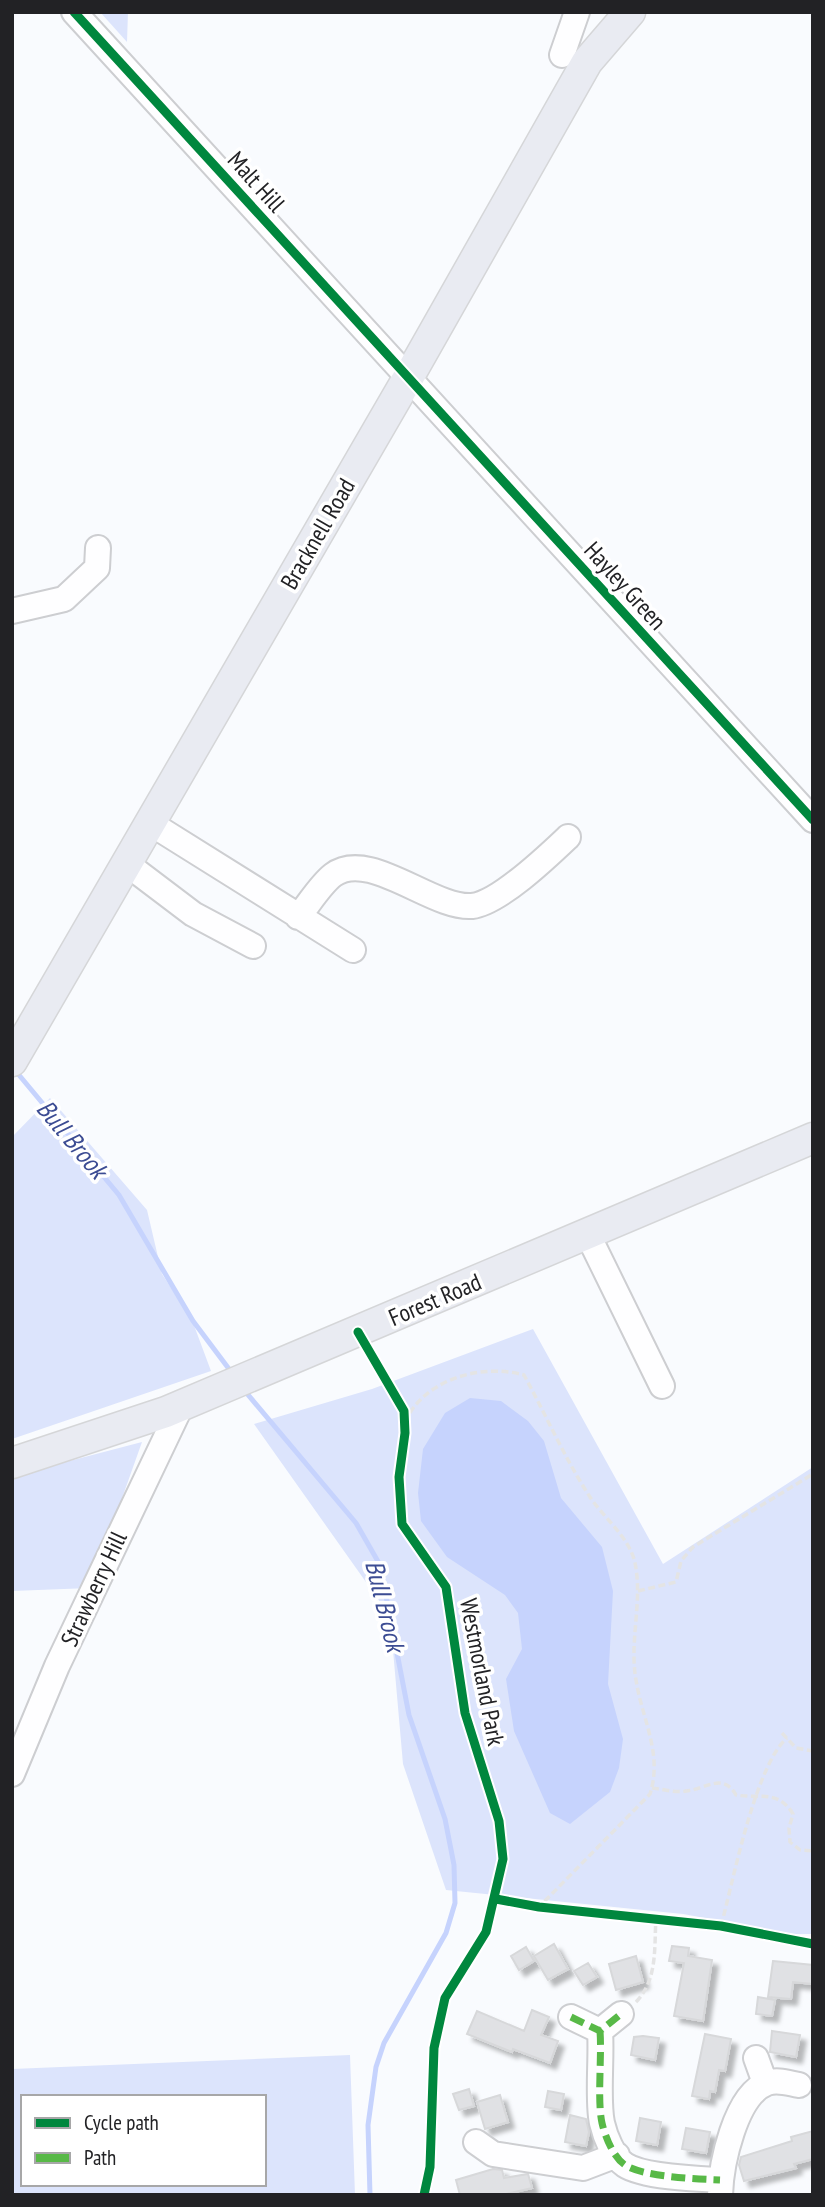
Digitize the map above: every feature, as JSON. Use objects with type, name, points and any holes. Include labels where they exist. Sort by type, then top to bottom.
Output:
[{"type":"main road","name":"Bracknell Road","points":[[14,1057],[408,378],[587,62],[630,12]]},
{"type":"main road","name":"Forest Road","points":[[12,1463],[181,1406],[813,1138]]},
{"type":"street","name":"Malt Hill","points":[[74,12],[408,378]]},
{"type":"street","points":[[562,55],[578,12]]},
{"type":"street","name":"Hayley Green","points":[[408,378],[813,820]]},
{"type":"street","points":[[12,611],[64,599],[97,568],[98,548]]},
{"type":"street","points":[[150,823],[353,950]]},
{"type":"street","points":[[299,917],[334,874],[357,870],[372,870],[449,902],[472,906],[506,889],[568,837]]},
{"type":"street","points":[[127,864],[193,914],[253,946]]},
{"type":"street","points":[[587,1235],[662,1386]]},
{"type":"street","name":"Strawberry Hill","points":[[12,1774],[57,1666],[181,1406]]},
{"type":"street","points":[[600,2031],[621,2014]]},
{"type":"street","points":[[571,2017],[600,2031]]},
{"type":"street","points":[[600,2031],[601,2121],[610,2147],[625,2165],[656,2174],[720,2188],[727,2140],[748,2101],[765,2083],[781,2081],[799,2085]]},
{"type":"street","points":[[756,2058],[765,2083]]},
{"type":"street","points":[[476,2143],[494,2154],[583,2168],[617,2155]]},
{"type":"path","points":[[405,1422],[411,1407],[460,1376],[501,1368],[524,1375],[590,1496],[635,1558],[638,1591],[633,1655],[636,1680],[652,1742],[656,1771],[652,1787],[650,1794],[539,1907]]},
{"type":"path","points":[[404,1411],[405,1433]]},
{"type":"path","points":[[638,1591],[676,1581],[681,1561],[693,1547],[813,1474]]},
{"type":"path","points":[[782,1733],[796,1748],[813,1751]]},
{"type":"path","points":[[720,1926],[758,1794],[771,1758],[787,1738]]},
{"type":"path","points":[[652,1787],[685,1792],[721,1782],[730,1786],[736,1795],[758,1794],[789,1806],[793,1814],[789,1828],[790,1842],[800,1850],[813,1851]]},
{"type":"path","points":[[621,2014],[648,1990],[653,1971],[656,1918]]},
{"type":"shaded area","points":[[100,12],[128,12],[127,42]]},
{"type":"shaded area","points":[[50,1098],[147,1210],[162,1274],[192,1320],[211,1371],[12,1439],[12,1137]]},
{"type":"shaded area","points":[[533,1329],[663,1564],[813,1467],[813,1934],[793,1934],[683,1914],[446,1890],[403,1764],[390,1616],[254,1424],[372,1389]]},
{"type":"shaded area","points":[[142,1442],[90,1588],[12,1591],[12,1476]]},
{"type":"shaded area","points":[[350,2055],[355,2195],[12,2195],[12,2069]]},
{"type":"water","points":[[470,1398],[501,1401],[528,1421],[544,1441],[561,1498],[602,1547],[613,1591],[608,1684],[623,1739],[619,1768],[610,1792],[570,1824],[550,1813],[514,1731],[506,1679],[522,1649],[518,1613],[505,1595],[447,1557],[421,1521],[418,1493],[423,1449],[445,1413]]},
{"type":"building","points":[[554,1944],[568,1969],[548,1980],[534,1956]]},
{"type":"building","points":[[672,1946],[689,1948],[688,1956],[712,1960],[703,2021],[674,2016],[684,1963],[669,1961]]},
{"type":"building","points":[[526,1947],[534,1961],[519,1970],[511,1956]]},
{"type":"building","points":[[636,1956],[643,1982],[616,1990],[609,1964]]},
{"type":"building","points":[[773,1961],[813,1965],[813,1984],[793,1982],[791,1999],[768,1997]]},
{"type":"building","points":[[588,1963],[597,1977],[583,1985],[574,1971]]},
{"type":"building","points":[[758,1997],[775,2000],[772,2016],[756,2014]]},
{"type":"building","points":[[532,2010],[549,2017],[541,2035],[558,2041],[550,2063],[513,2049],[512,2052],[467,2034],[477,2011],[524,2031]]},
{"type":"building","points":[[772,2031],[800,2035],[796,2057],[770,2052]]},
{"type":"building","points":[[705,2034],[731,2039],[725,2071],[719,2070],[715,2092],[710,2091],[709,2099],[692,2096]]},
{"type":"building","points":[[634,2037],[659,2038],[655,2060],[631,2055]]},
{"type":"building","points":[[469,2089],[474,2106],[459,2110],[453,2094]]},
{"type":"building","points":[[548,2091],[564,2094],[561,2110],[545,2107]]},
{"type":"building","points":[[500,2095],[508,2122],[485,2129],[477,2102]]},
{"type":"building","points":[[570,2115],[586,2119],[589,2132],[586,2146],[565,2142]]},
{"type":"building","points":[[640,2118],[661,2122],[657,2145],[636,2141]]},
{"type":"building","points":[[686,2128],[710,2132],[706,2153],[682,2149]]},
{"type":"building","points":[[813,2131],[813,2159],[794,2164],[796,2168],[744,2181],[739,2165],[741,2157],[792,2141],[791,2137]]},
{"type":"building","points":[[493,2169],[502,2170],[504,2178],[528,2174],[532,2188],[502,2195],[460,2195],[456,2180]]},
{"type":"waterway","name":"Bull Brook","points":[[14,1069],[119,1195],[193,1321],[232,1373]]},
{"type":"waterway","name":"Bull Brook","points":[[244,1390],[356,1523],[380,1565],[409,1715],[445,1819],[454,1865],[455,1903],[446,1933],[384,2043],[376,2067],[368,2125],[370,2195]]},
{"type":"marked path","points":[[571,2017],[600,2031],[621,2014]]},
{"type":"marked path","points":[[600,2031],[602,2123],[617,2157],[625,2165],[644,2172],[671,2177],[720,2180]]},
{"type":"cycle path","points":[[74,12],[813,820]]},
{"type":"cycle path","name":"Westmorland Park","points":[[358,1332],[404,1411],[405,1433],[399,1477],[402,1524],[446,1587],[465,1713],[499,1821],[503,1859],[486,1932],[445,1998],[434,2048],[430,2167],[424,2195]]},
{"type":"cycle path","points":[[496,1899],[539,1907],[721,1926],[813,1944]]}]
